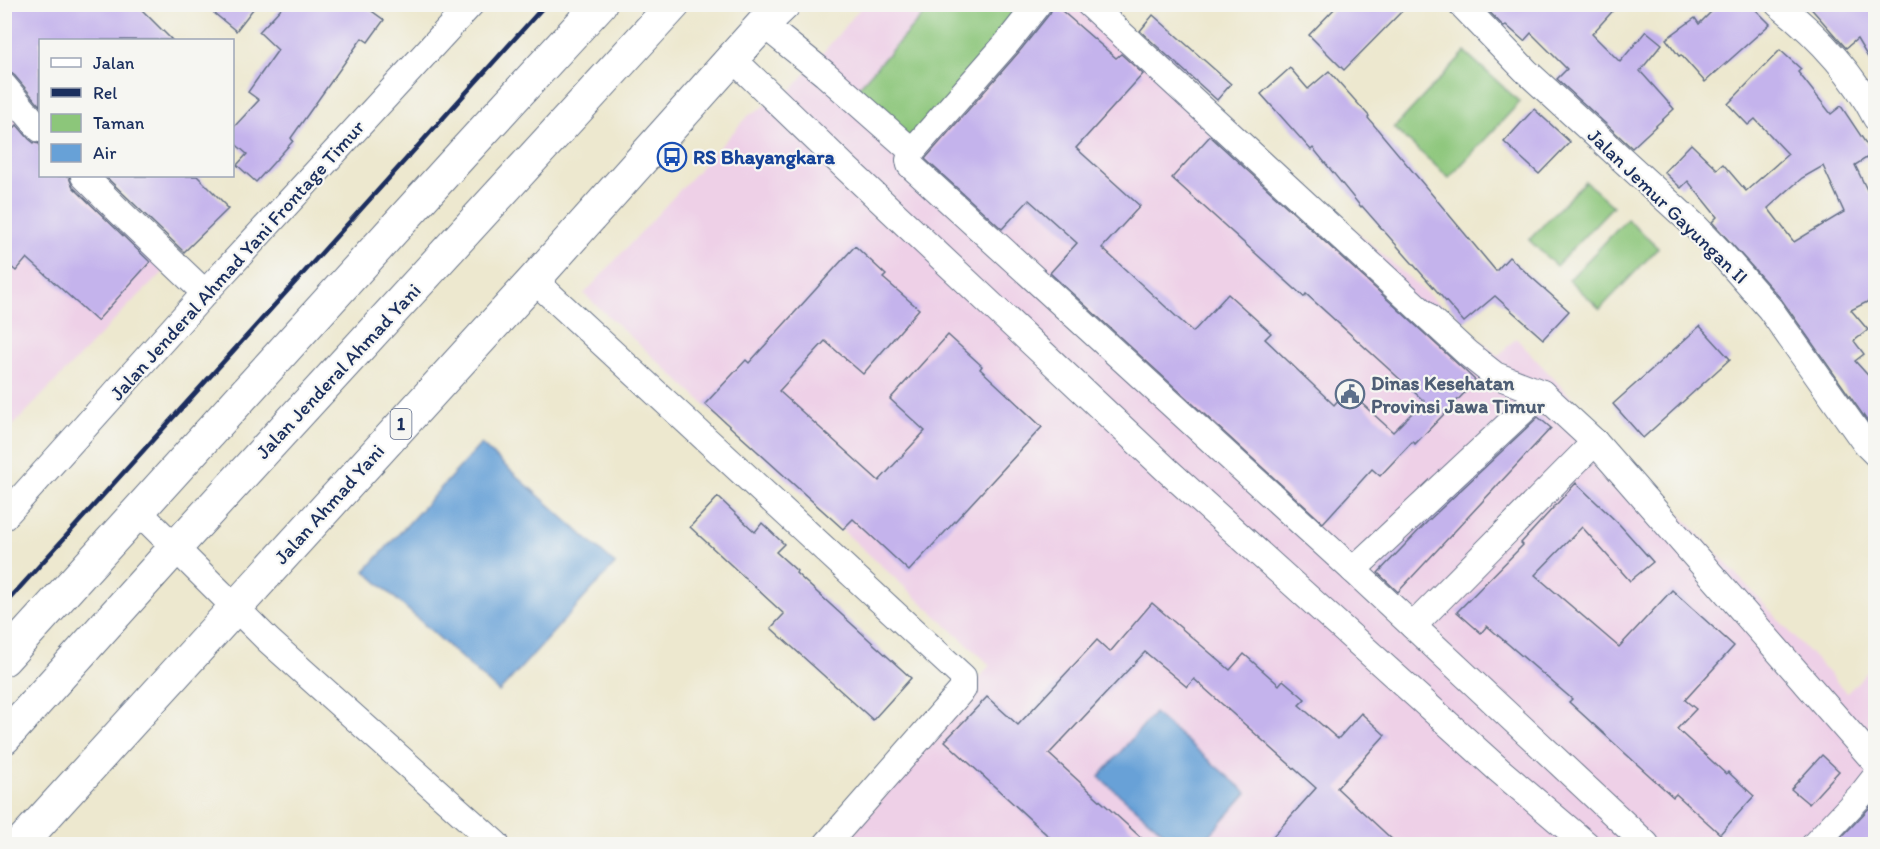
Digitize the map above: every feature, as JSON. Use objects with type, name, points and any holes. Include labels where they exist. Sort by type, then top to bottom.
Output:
[{"type":"highway","points":[[4,659],[600,4]]},
{"type":"highway","name":"Jalan Jenderal Ahmad Yani","points":[[4,738],[180,552],[674,4]]},
{"type":"highway","name":"Jalan Ahmad Yani","points":[[20,844],[773,14]]},
{"type":"street","name":"Jalan Jenderal Ahmad Yani Frontage Timur","points":[[4,517],[205,293],[471,4]]},
{"type":"street","points":[[1038,4],[1007,43],[912,151],[910,165],[1353,570],[1646,844]]},
{"type":"street","points":[[1089,4],[1467,353],[1495,375],[1542,393],[1595,442],[1875,763]]},
{"type":"street","name":"Jalan Jemur Gayungan II","points":[[1461,4],[1526,71],[1696,227],[1721,253],[1770,309],[1875,454]]},
{"type":"street","points":[[1778,4],[1823,44],[1843,68],[1875,118]]},
{"type":"street","points":[[773,14],[825,74],[912,151]]},
{"type":"street","points":[[732,58],[1167,470],[1499,770],[1586,844]]},
{"type":"street","points":[[4,86],[39,128]]},
{"type":"street","points":[[85,177],[205,293]]},
{"type":"street","points":[[534,280],[963,677],[963,689],[826,844]]},
{"type":"street","points":[[1353,570],[1542,393]]},
{"type":"street","points":[[1413,627],[1595,442]]},
{"type":"street","points":[[138,511],[269,641],[496,844]]},
{"type":"street","points":[[1815,844],[1862,794],[1875,776]]},
{"type":"shaded area","points":[[863,5],[1100,5],[1498,356],[1516,338],[1847,693],[1875,664],[1875,844],[846,844],[990,665],[584,294],[748,116],[793,88]]},
{"type":"shaded area","points":[[5,94],[39,132],[39,177],[81,177],[171,265],[127,307],[5,434]]},
{"type":"green space","points":[[932,5],[1036,5],[913,142],[855,91]]},
{"type":"green space","points":[[1465,52],[1520,102],[1449,178],[1394,128]]},
{"type":"green space","points":[[1585,181],[1613,206],[1556,266],[1529,240]]},
{"type":"green space","points":[[1627,219],[1658,248],[1600,309],[1569,280]]},
{"type":"water","points":[[481,444],[615,564],[499,692],[365,571]]},
{"type":"water","points":[[1154,713],[1247,793],[1202,844],[1177,844],[1099,777]]},
{"type":"building","points":[[4,4],[136,4],[171,39],[39,39],[39,105],[15,76],[4,71]]},
{"type":"building","points":[[203,4],[257,4],[236,31]]},
{"type":"building","points":[[285,4],[362,4],[384,20],[368,42],[362,38],[291,138],[293,141],[256,182],[237,165],[247,154],[234,143],[234,127],[259,100],[248,92],[278,50],[259,32]]},
{"type":"building","points":[[1054,4],[1116,58],[1121,54],[1143,74],[1076,148],[1140,206],[1102,248],[1193,332],[1228,294],[1271,333],[1265,339],[1334,405],[1347,390],[1393,432],[1424,401],[1306,294],[1304,297],[1172,178],[1210,136],[1476,381],[1415,444],[1413,441],[1380,476],[1372,469],[1323,523],[1050,273],[1077,243],[1029,200],[1002,229],[925,159],[1019,52],[1050,13]]},
{"type":"building","points":[[1339,4],[1409,4],[1344,70],[1309,35]]},
{"type":"building","points":[[1482,4],[1619,4],[1592,34],[1620,62],[1646,31],[1662,44],[1640,71],[1674,109],[1632,148],[1557,79],[1567,69],[1531,33],[1524,41],[1506,25],[1504,27]]},
{"type":"building","points":[[1719,4],[1750,4],[1770,24],[1705,82],[1666,39],[1695,18],[1699,24]]},
{"type":"building","points":[[1807,4],[1871,4],[1875,10],[1875,69],[1857,39],[1846,48]]},
{"type":"building","points":[[1153,15],[1231,84],[1217,100],[1140,31]]},
{"type":"building","points":[[1780,50],[1801,69],[1798,72],[1831,114],[1841,106],[1873,154],[1855,165],[1869,194],[1875,193],[1875,298],[1851,310],[1868,330],[1854,341],[1864,354],[1855,361],[1875,383],[1875,432],[1781,299],[1712,222],[1717,217],[1688,181],[1681,188],[1664,172],[1691,144],[1717,169],[1723,164],[1746,191],[1788,154],[1755,119],[1748,125],[1728,104]],"holes":[[[1823,166],[1844,212],[1794,242],[1768,208],[1802,178]]]},
{"type":"building","points":[[1290,68],[1308,89],[1329,71],[1369,116],[1368,118],[1496,271],[1509,257],[1569,311],[1543,339],[1495,296],[1464,322],[1361,207],[1313,148],[1311,150],[1261,94]]},
{"type":"building","points":[[1534,109],[1570,142],[1539,174],[1504,142]]},
{"type":"building","points":[[17,125],[29,139],[39,144],[39,177],[69,177],[73,187],[150,262],[97,321],[27,258],[16,271],[4,261],[4,139]]},
{"type":"building","points":[[106,177],[198,177],[228,209],[184,252]]},
{"type":"building","points":[[855,246],[886,275],[883,278],[919,309],[863,374],[825,341],[779,391],[879,481],[925,431],[890,399],[948,335],[982,366],[980,369],[1042,427],[909,571],[853,519],[843,529],[705,404],[746,360],[749,363]]},
{"type":"building","points":[[1700,326],[1730,359],[1643,438],[1613,404]]},
{"type":"building","points":[[1538,417],[1551,428],[1398,592],[1378,573],[1427,522]]},
{"type":"building","points":[[1576,483],[1619,524],[1653,562],[1630,581],[1582,527],[1535,575],[1619,647],[1672,590],[1734,646],[1685,700],[1696,709],[1677,729],[1754,796],[1720,834],[1676,794],[1673,797],[1569,702],[1572,699],[1487,626],[1481,633],[1457,612],[1523,545],[1521,543]]},
{"type":"building","points":[[718,497],[755,532],[762,523],[784,544],[776,552],[797,571],[796,573],[911,678],[873,720],[771,628],[784,614],[690,527]]},
{"type":"building","points":[[1152,603],[1230,670],[1244,654],[1279,685],[1283,680],[1305,699],[1299,705],[1338,739],[1361,713],[1385,735],[1337,788],[1397,844],[1266,844],[1316,788],[1194,679],[1187,687],[1145,652],[1049,754],[1148,844],[1057,844],[945,741],[987,697],[1018,725],[1097,640],[1110,652]]},
{"type":"building","points":[[1822,755],[1839,771],[1809,804],[1791,789]]},
{"type":"building","points":[[1875,801],[1875,844],[1835,844],[1873,804]]},
{"type":"railway","points":[[4,605],[546,4]]},
{"type":"place","name":"RS Bhayangkara","points":[[672,157]]},
{"type":"place","name":"Dinas Kesehatan Provinsi Jawa Timur","points":[[1350,394]]}]
